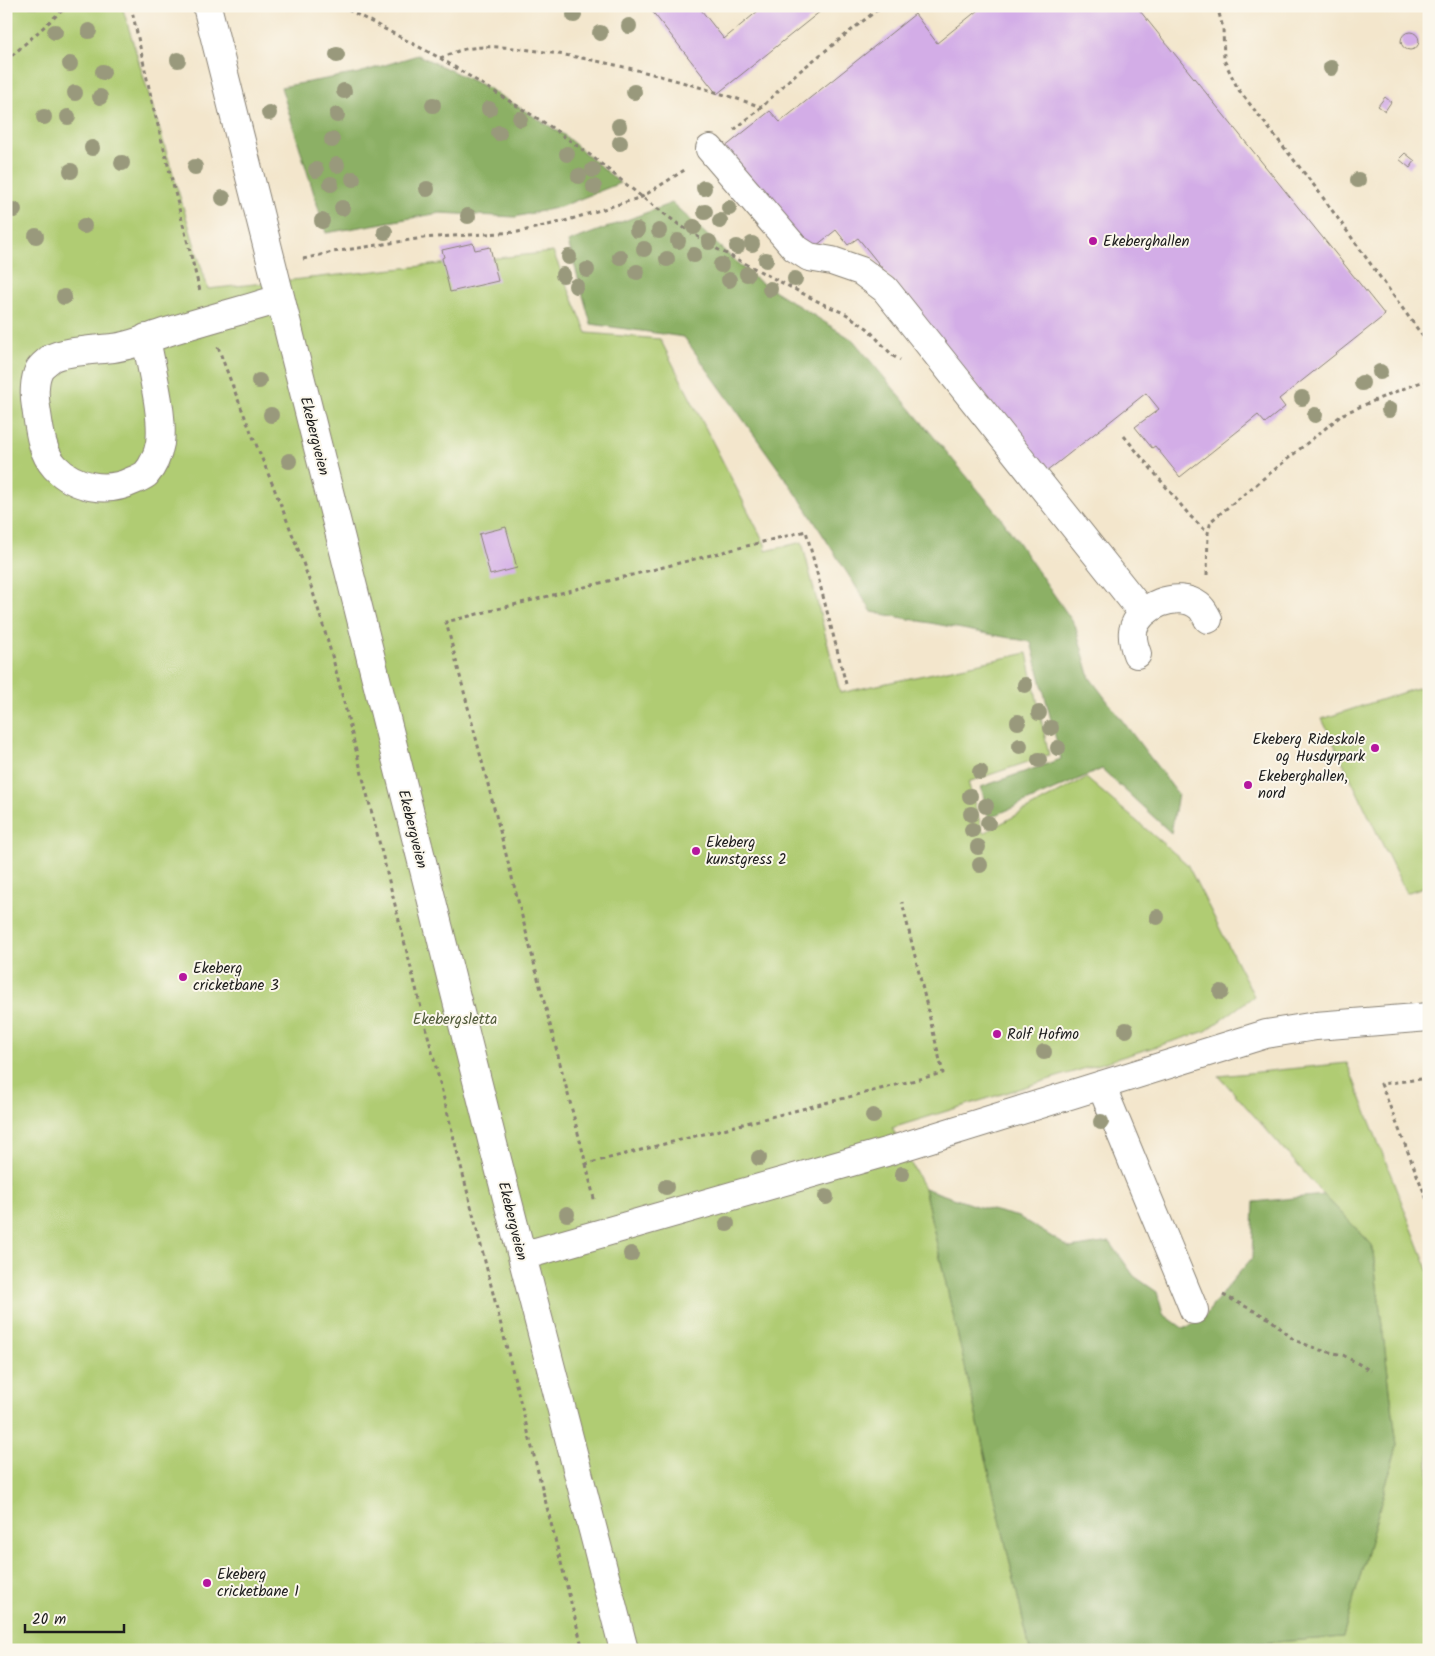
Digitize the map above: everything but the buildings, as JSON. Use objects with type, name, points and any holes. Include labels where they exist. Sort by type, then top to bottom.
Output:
[{"type":"street","name":"Ekebergveien","points":[[207,6],[522,1256],[624,1650]]},
{"type":"street","points":[[710,149],[796,248],[809,257],[832,261],[861,272],[885,289],[1143,613]]},
{"type":"street","points":[[146,338],[160,423],[160,443],[151,468],[144,475],[125,485],[107,488],[83,484],[62,474],[54,466],[46,452],[40,434],[35,403],[36,383],[40,368],[52,358],[76,352],[116,348],[146,338],[209,319],[280,299]]},
{"type":"street","points":[[1137,654],[1133,644],[1133,632],[1143,613],[1163,602],[1176,599],[1190,601],[1203,612]]},
{"type":"street","points":[[522,1256],[886,1152],[1266,1034],[1316,1026],[1429,1017]]},
{"type":"street","points":[[1101,1085],[1194,1310]]},
{"type":"path","points":[[6,62],[67,6]]},
{"type":"path","points":[[130,6],[197,281],[234,392],[302,560],[333,659],[583,1650]]},
{"type":"path","points":[[341,6],[440,58],[548,125],[590,154],[678,224],[717,249],[853,319],[867,328],[893,356],[907,365]]},
{"type":"path","points":[[299,260],[334,252],[423,238],[518,232],[565,221],[642,197],[684,171],[762,107],[791,78],[882,6]]},
{"type":"path","points":[[1217,6],[1224,28],[1224,60],[1238,89],[1316,188],[1429,345]]},
{"type":"path","points":[[440,58],[461,50],[494,47],[592,59],[650,73],[762,107]]},
{"type":"path","points":[[1203,612],[1207,578],[1208,533],[1211,521],[1343,414],[1392,392],[1429,379]]},
{"type":"path","points":[[1124,436],[1190,516],[1208,533]]},
{"type":"path","points":[[602,1233],[586,1164],[446,622],[806,531],[846,684]]},
{"type":"path","points":[[586,1164],[943,1073],[902,902]]},
{"type":"path","points":[[1429,1078],[1381,1084],[1429,1205]]},
{"type":"path","points":[[1194,1310],[1221,1294],[1270,1319],[1294,1340],[1320,1350],[1343,1355],[1371,1371]]},
{"type":"green space","name":"Ekebergsletta","points":[[6,6],[122,6],[208,289],[553,252],[587,333],[660,339],[765,544],[766,551],[802,542],[840,693],[1027,653],[1049,755],[968,782],[983,833],[1086,778],[1187,864],[1254,996],[1206,1031],[892,1128],[924,1188],[1030,1650],[6,1650]]},
{"type":"green space","points":[[418,55],[486,87],[564,135],[620,183],[560,207],[515,217],[440,213],[326,233],[281,87],[359,73]]},
{"type":"green space","points":[[672,203],[754,278],[853,340],[999,515],[1075,625],[1090,678],[1178,794],[1171,833],[1102,769],[989,818],[981,787],[1061,759],[1031,642],[872,612],[800,499],[684,337],[591,324],[568,242]]},
{"type":"green space","points":[[1429,684],[1429,885],[1406,893],[1322,719]]},
{"type":"green space","points":[[1347,1063],[1429,1272],[1429,1650],[1165,1650],[1343,1637],[1397,1446],[1372,1245],[1324,1195],[1219,1076]]},
{"type":"green space","points":[[924,1188],[976,1206],[1019,1217],[1070,1248],[1110,1242],[1134,1276],[1157,1292],[1163,1314],[1184,1329],[1205,1316],[1252,1258],[1254,1202],[1324,1195],[1372,1245],[1397,1446],[1343,1637],[1165,1650],[1030,1650]]},
{"type":"place","name":"Ekeberghallen","points":[[1093,241]]},
{"type":"place","name":"Ekeberg Rideskole og Husdyrpark","points":[[1375,748]]},
{"type":"place","name":"Ekeberghallen, nord","points":[[1248,785]]},
{"type":"place","name":"Ekeberg kunstgress 2","points":[[696,851]]},
{"type":"place","name":"Ekeberg cricketbane 3","points":[[183,977]]},
{"type":"place","name":"Rolf Hofmo","points":[[997,1034]]},
{"type":"place","name":"Ekeberg cricketbane 1","points":[[207,1583]]}]
